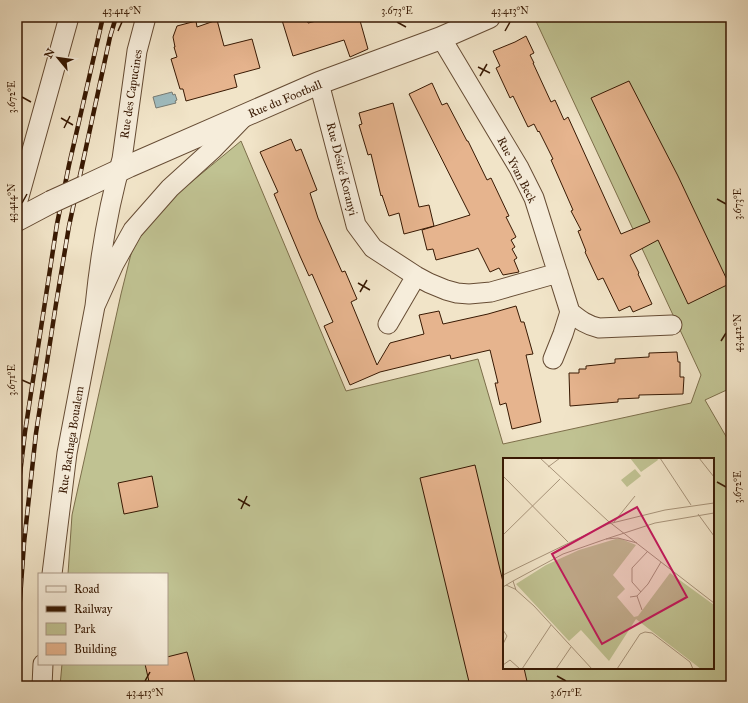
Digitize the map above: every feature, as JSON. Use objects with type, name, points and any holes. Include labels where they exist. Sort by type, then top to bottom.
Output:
[{"type":"street","points":[[18,200],[69,17]]},
{"type":"street","name":"Rue des Capucines","points":[[118,171],[122,159],[137,51],[146,17]]},
{"type":"street","name":"Rue du Football","points":[[17,220],[51,202],[118,171],[245,116],[320,84],[441,38],[489,17]]},
{"type":"street","name":"Rue Yvan Beck","points":[[441,38],[519,168],[534,198],[570,312]]},
{"type":"street","name":"Rue Désiré Koranyi","points":[[320,84],[356,225],[374,248],[429,283],[458,293],[468,294],[491,292],[558,273]]},
{"type":"street","name":"Rue Bachaga Boualem","points":[[95,306],[114,264],[133,230],[170,188],[213,149],[245,116]]},
{"type":"street","name":"Rue Bachaga Boualem","points":[[52,573],[67,453],[95,306],[106,228],[118,171]]},
{"type":"street","points":[[388,324],[416,276]]},
{"type":"street","points":[[552,359],[563,334],[570,312],[583,322],[600,328],[672,325]]},
{"type":"street","points":[[42,686],[43,665]]},
{"type":"green space","points":[[541,17],[731,17],[731,388],[705,400],[731,445],[731,686],[60,686],[62,665],[168,665],[168,573],[68,573],[72,515],[121,294],[138,226],[241,141],[346,391],[478,359],[503,444],[691,403],[701,375],[535,19]]},
{"type":"water","points":[[172,92],[173,95],[175,94],[177,100],[175,101],[176,103],[156,108],[153,97]]},
{"type":"building","points":[[281,17],[306,17],[308,23],[333,17],[359,17],[368,49],[350,57],[344,40],[293,56]]},
{"type":"building","points":[[217,20],[224,46],[252,39],[260,68],[234,75],[237,87],[186,101],[183,89],[180,89],[171,59],[177,57],[173,37],[177,26],[196,21],[197,27]]},
{"type":"building","points":[[526,36],[534,53],[530,55],[533,63],[551,102],[555,100],[564,120],[568,117],[621,234],[650,222],[591,98],[629,81],[678,176],[729,284],[688,304],[658,240],[630,255],[652,304],[633,312],[630,306],[619,311],[603,278],[598,280],[585,252],[586,251],[578,231],[581,230],[571,211],[573,210],[551,160],[553,159],[539,131],[538,132],[534,124],[528,127],[513,96],[510,98],[496,68],[500,66],[493,51]]},
{"type":"building","points":[[432,83],[442,105],[447,103],[487,180],[491,178],[509,216],[506,217],[516,237],[511,240],[515,247],[512,249],[517,258],[514,260],[519,272],[503,275],[499,268],[490,272],[478,248],[436,260],[433,249],[427,250],[422,230],[470,215],[409,94]]},
{"type":"building","points":[[393,103],[419,207],[429,205],[434,226],[404,234],[399,213],[389,216],[382,195],[381,196],[371,154],[368,155],[359,125],[362,124],[359,113]]},
{"type":"building","points":[[291,139],[296,151],[301,149],[317,190],[310,193],[318,218],[342,272],[345,271],[357,299],[351,302],[377,365],[390,343],[424,334],[419,315],[439,311],[443,324],[516,306],[521,322],[524,322],[533,354],[526,355],[541,422],[512,429],[506,403],[500,405],[495,383],[498,383],[490,350],[451,359],[450,355],[380,372],[350,385],[324,326],[333,322],[312,274],[309,276],[300,256],[274,194],[278,192],[260,152]]},
{"type":"building","points":[[677,352],[678,362],[680,362],[680,377],[684,377],[683,394],[639,395],[639,398],[618,399],[618,402],[570,406],[569,373],[579,373],[579,369],[586,369],[586,366],[615,363],[615,359],[649,357],[649,353]]},
{"type":"building","points":[[475,465],[503,582],[503,669],[524,669],[528,686],[470,686],[420,478]]},
{"type":"building","points":[[152,476],[158,507],[124,514],[118,483]]},
{"type":"building","points":[[187,652],[196,686],[150,686],[145,665],[168,665],[168,657]]},
{"type":"railway","points":[[17,499],[25,432],[57,224],[103,17]]},
{"type":"railway","points":[[17,641],[24,543],[36,433],[56,304],[69,226],[110,37],[116,17]]}]
